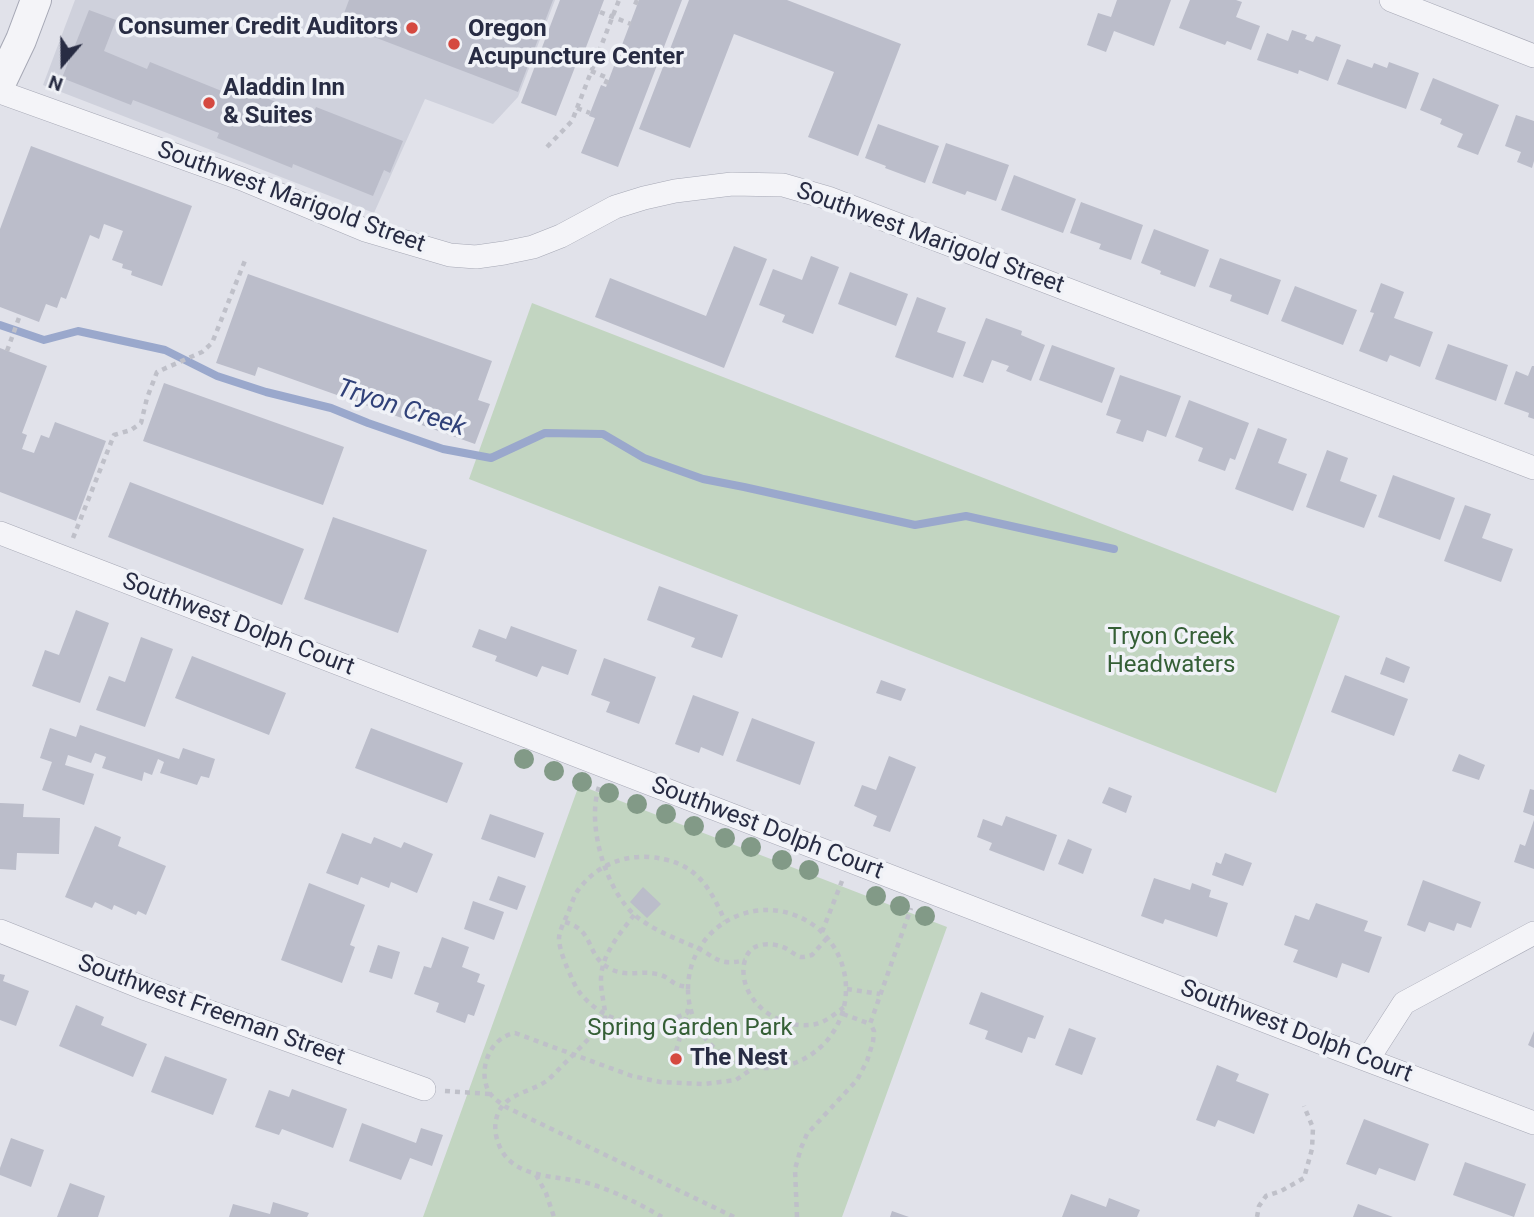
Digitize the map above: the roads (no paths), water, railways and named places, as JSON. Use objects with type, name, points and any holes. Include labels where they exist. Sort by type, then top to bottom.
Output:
[{"type":"street","points":[[0,83],[21,40],[36,0]]},
{"type":"street","points":[[1391,0],[1534,56]]},
{"type":"street","name":"Southwest Marigold Street","points":[[0,92],[242,179],[365,230],[450,255],[476,257],[533,247],[561,236],[615,207],[675,191],[732,184],[783,185],[842,202],[1534,468]]},
{"type":"street","name":"Southwest Dolph Court","points":[[0,533],[1534,1122]]},
{"type":"street","name":"Southwest Freeman Street","points":[[0,931],[146,989],[424,1089]]},
{"type":"street","points":[[1368,1059],[1404,1003],[1534,933]]},
{"type":"waterway","name":"Tryon Creek","points":[[0,325],[44,340],[78,331],[165,350],[217,376],[266,392],[331,408],[443,449],[491,458],[545,433],[603,434],[644,458],[703,479],[915,525],[966,516],[1114,549]]},
{"type":"place","name":"Consumer Credit Auditors","points":[[412,28]]},
{"type":"place","name":"Oregon Acupuncture Center","points":[[454,44]]},
{"type":"place","name":"Aladdin Inn & Suites","points":[[209,103]]},
{"type":"place","name":"The Nest","points":[[676,1059]]},
{"type":"park label","name":"Tryon Creek Headwaters","points":[[1171,652]]},
{"type":"park label","name":"Spring Garden Park","points":[[690,1029]]}]
